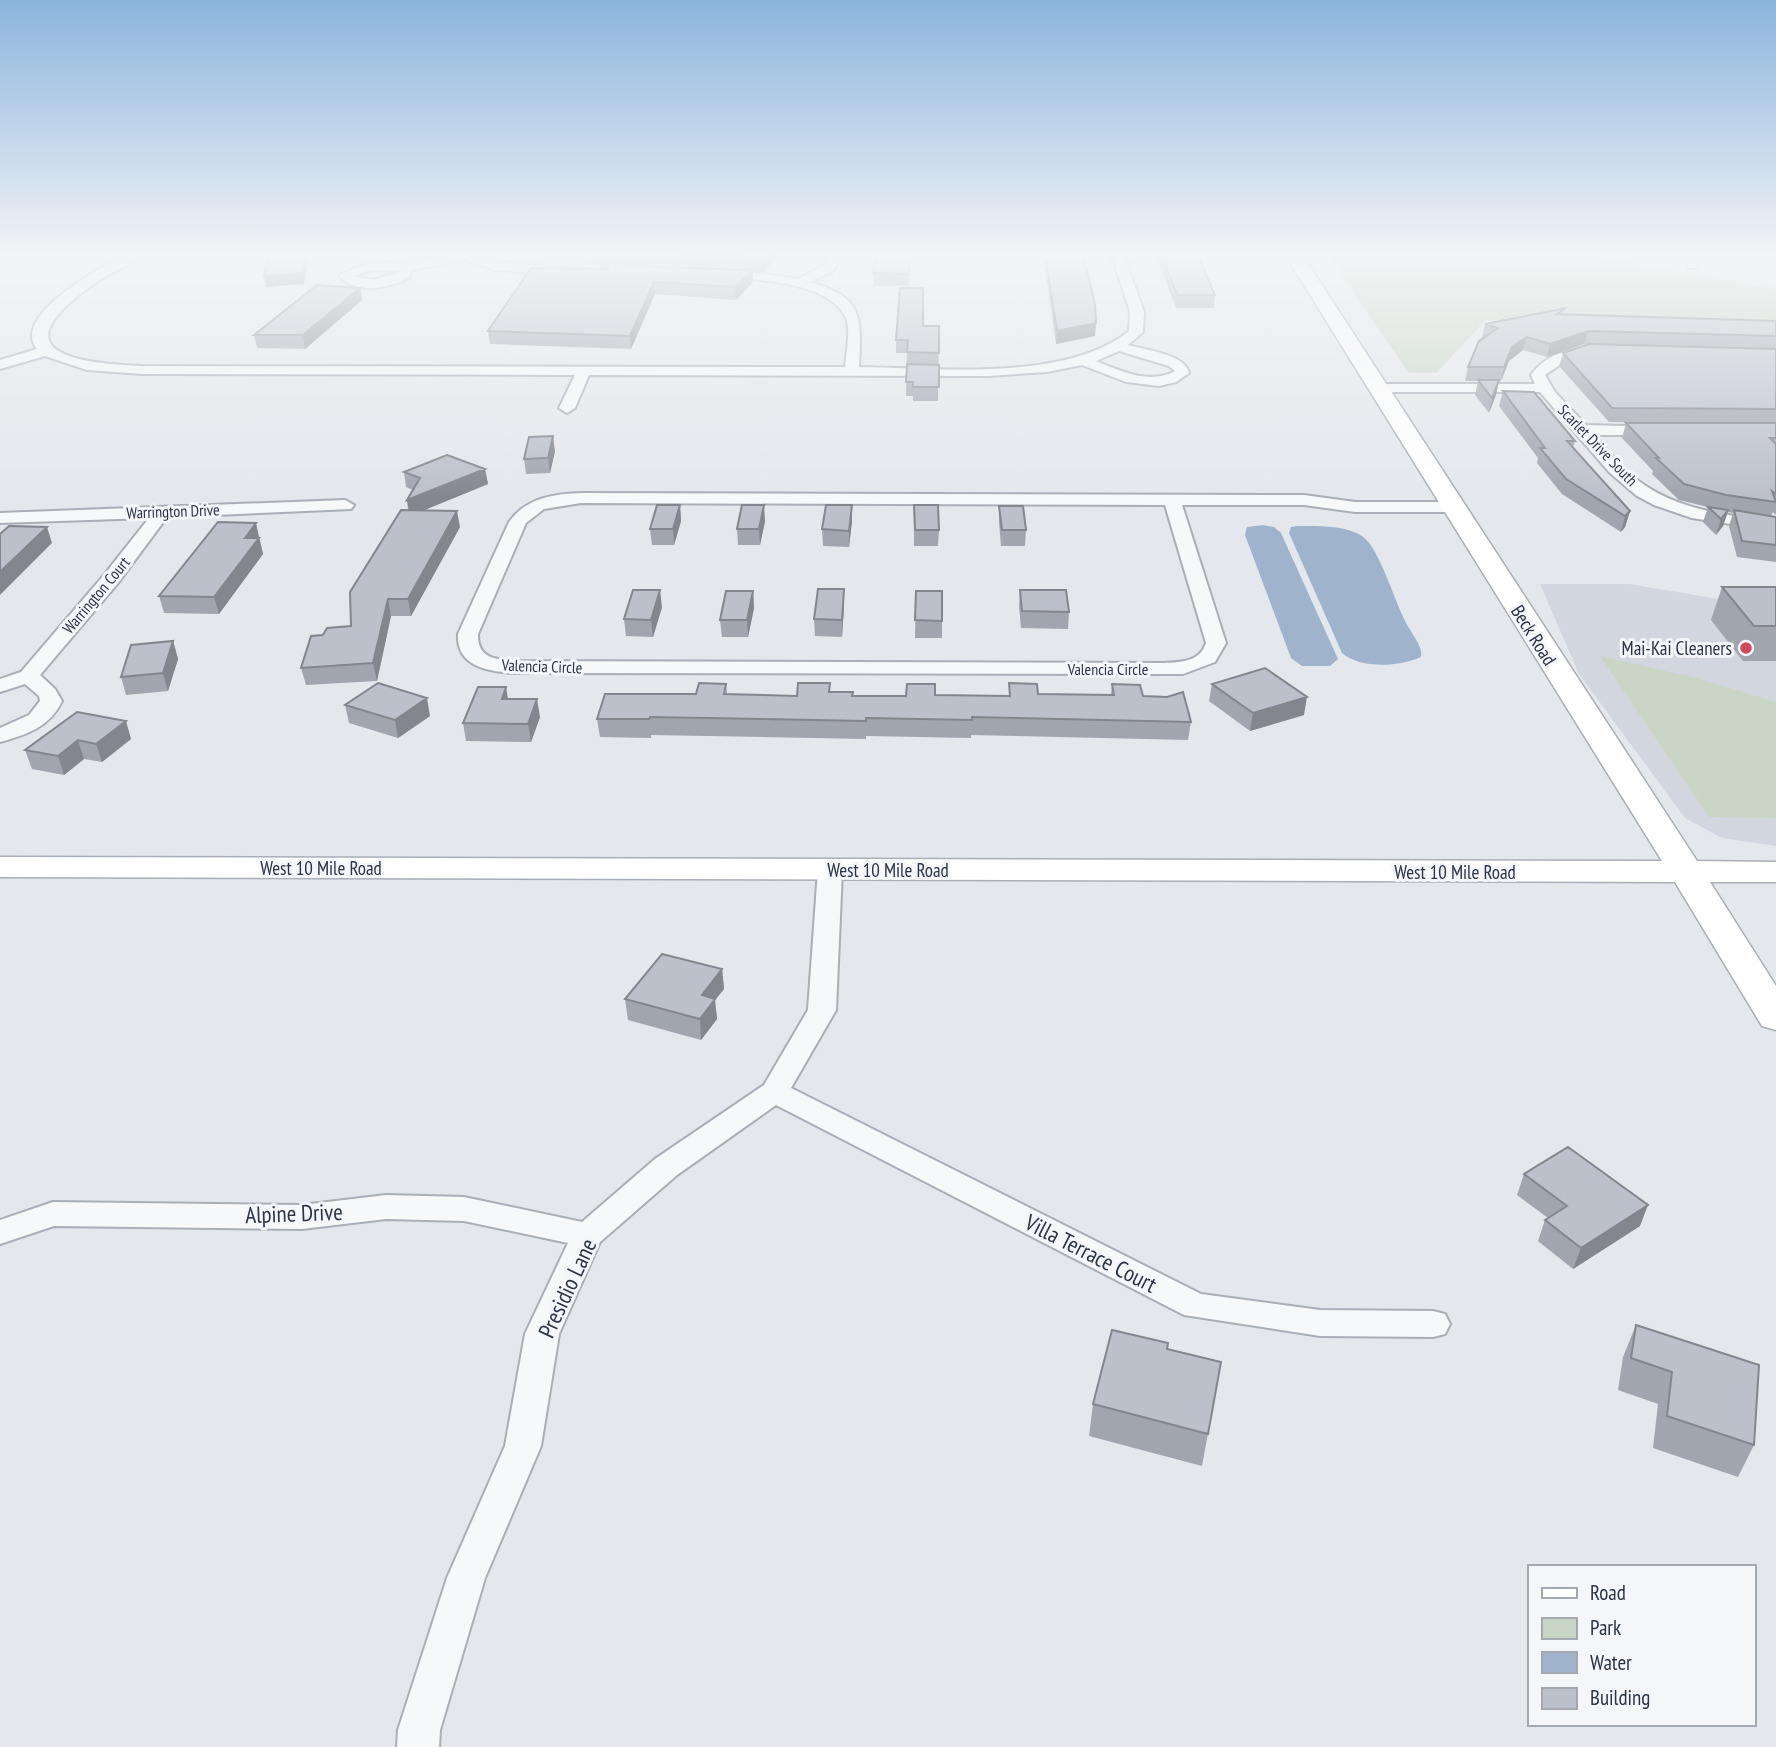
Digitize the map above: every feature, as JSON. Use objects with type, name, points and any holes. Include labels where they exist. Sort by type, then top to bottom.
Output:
[{"type":"main road","name":"Beck Road","points":[[1344,335],[1776,1017]]},
{"type":"main road","name":"West 10 Mile Road","points":[[0,867],[1776,872]]},
{"type":"street","points":[[37,335],[38,342],[46,351],[86,365],[142,370],[852,372],[1013,371],[1080,360],[1119,347],[1133,335]]},
{"type":"street","points":[[852,372],[855,335]]},
{"type":"street","points":[[1080,360],[1144,380],[1166,380],[1182,373],[1182,369],[1174,363],[1119,347]]},
{"type":"street","points":[[0,365],[46,351]]},
{"type":"street","points":[[1378,388],[1546,388],[1538,374],[1544,365],[1558,357],[1585,351],[1605,351]]},
{"type":"street","points":[[567,408],[584,371]]},
{"type":"street","name":"Scarlet Drive South","points":[[1546,388],[1629,481],[1658,500],[1693,512],[1776,526]]},
{"type":"street","points":[[1582,430],[1681,430]]},
{"type":"street","name":"Valencia Circle","points":[[1172,500],[1216,643],[1215,650],[1207,659],[1186,667],[1155,670],[525,667],[487,663],[468,649],[468,634],[518,522],[526,512],[558,500],[1172,500],[1304,500],[1355,507],[1449,501]]},
{"type":"street","name":"Warrington Drive","points":[[0,518],[345,505]]},
{"type":"street","name":"Warrington Court","points":[[0,686],[27,676],[111,579],[162,512]]},
{"type":"street","points":[[0,735],[32,723],[49,710],[51,701],[48,693],[27,676]]},
{"type":"street","name":"Presidio Lane","points":[[418,1747],[419,1730],[466,1578],[523,1446],[542,1334],[587,1235],[666,1167],[774,1092],[822,1010],[830,870]]},
{"type":"street","name":"Villa Terrace Court","points":[[774,1092],[1196,1306],[1320,1323],[1433,1324]]},
{"type":"street","name":"Alpine Drive","points":[[0,1232],[53,1214],[302,1217],[386,1207],[464,1209],[587,1235]]},
{"type":"shaded area","points":[[1540,584],[1629,584],[1743,603],[1776,603],[1776,846],[1722,838],[1685,818],[1579,674]]},
{"type":"green space","points":[[1382,335],[1472,335],[1436,373],[1409,373]]},
{"type":"green space","points":[[1600,656],[1692,677],[1776,702],[1776,818],[1709,817]]},
{"type":"water","points":[[1247,527],[1274,527],[1281,533],[1338,659],[1330,666],[1302,666],[1291,658],[1245,535]]},
{"type":"water","points":[[1291,527],[1347,530],[1369,542],[1419,646],[1421,657],[1402,663],[1380,665],[1359,662],[1342,653],[1289,533]]},
{"type":"building","points":[[588,335],[631,335],[630,336]]},
{"type":"building","points":[[896,335],[939,335],[939,353],[907,352],[908,340],[896,340]]},
{"type":"building","points":[[1488,335],[1578,335],[1550,344],[1527,337],[1512,347],[1504,367],[1468,367],[1479,341]]},
{"type":"building","points":[[1721,335],[1776,335],[1776,336]]},
{"type":"building","points":[[1589,344],[1776,349],[1776,409],[1612,408],[1563,353]]},
{"type":"building","points":[[907,364],[939,365],[939,387],[913,387],[913,382],[906,382]]},
{"type":"building","points":[[1478,380],[1499,380],[1492,398]]},
{"type":"building","points":[[1503,391],[1534,392],[1575,441],[1567,441],[1630,511],[1625,516],[1566,479],[1540,448],[1545,448]]},
{"type":"building","points":[[1626,423],[1776,423],[1776,438],[1770,438],[1776,444],[1776,494],[1772,491],[1776,502],[1726,495],[1684,484],[1656,458],[1659,458]]},
{"type":"building","points":[[553,436],[548,458],[524,459],[529,437]]},
{"type":"building","points":[[447,455],[485,469],[407,500],[420,478],[404,472]]},
{"type":"building","points":[[657,505],[680,505],[673,529],[650,529]]},
{"type":"building","points":[[742,505],[764,505],[759,529],[737,529]]},
{"type":"building","points":[[826,505],[852,505],[849,531],[822,529]]},
{"type":"building","points":[[914,505],[938,505],[939,530],[915,530]]},
{"type":"building","points":[[999,506],[1023,506],[1026,530],[1002,530]]},
{"type":"building","points":[[1708,507],[1728,510],[1721,519]]},
{"type":"building","points":[[401,510],[457,511],[408,599],[388,599],[373,663],[301,668],[311,636],[323,635],[327,628],[351,626],[350,592]]},
{"type":"building","points":[[1734,510],[1776,517],[1776,545],[1742,541]]},
{"type":"building","points":[[218,522],[256,523],[245,538],[259,538],[214,597],[159,596]]},
{"type":"building","points":[[9,526],[47,527],[0,572],[0,534]]},
{"type":"building","points":[[1722,587],[1776,587],[1776,626],[1754,626]]},
{"type":"building","points":[[818,589],[844,589],[842,620],[814,619]]},
{"type":"building","points":[[633,590],[660,590],[651,620],[624,619]]},
{"type":"building","points":[[1020,590],[1066,590],[1069,612],[1022,611]]},
{"type":"building","points":[[726,591],[753,591],[747,620],[720,620]]},
{"type":"building","points":[[916,591],[942,591],[942,621],[915,620]]},
{"type":"building","points":[[173,641],[163,673],[121,677],[131,645]]},
{"type":"building","points":[[1265,668],[1307,697],[1253,713],[1212,684]]},
{"type":"building","points":[[378,683],[427,698],[395,720],[345,705]]},
{"type":"building","points":[[699,683],[726,684],[724,694],[797,696],[798,683],[830,683],[829,692],[853,692],[852,696],[906,696],[907,684],[935,684],[935,695],[1010,696],[1009,683],[1037,684],[1038,694],[1114,695],[1112,684],[1140,685],[1143,696],[1167,697],[1183,692],[1191,722],[972,717],[972,720],[866,718],[866,721],[650,717],[597,719],[605,694],[696,694]]},
{"type":"building","points":[[478,687],[506,687],[502,699],[537,699],[528,724],[463,723]]},
{"type":"building","points":[[77,712],[126,721],[96,744],[78,740],[58,756],[25,750]]},
{"type":"building","points":[[662,954],[722,969],[702,995],[715,999],[700,1019],[625,999]]},
{"type":"building","points":[[1568,1147],[1648,1205],[1581,1248],[1545,1220],[1567,1206],[1524,1174]]},
{"type":"building","points":[[1636,1325],[1759,1365],[1754,1445],[1667,1416],[1672,1372],[1631,1358]]},
{"type":"building","points":[[1112,1330],[1168,1343],[1167,1349],[1221,1362],[1208,1434],[1093,1404]]},
{"type":"place","name":"Mai-Kai Cleaners","points":[[1746,648]]}]
